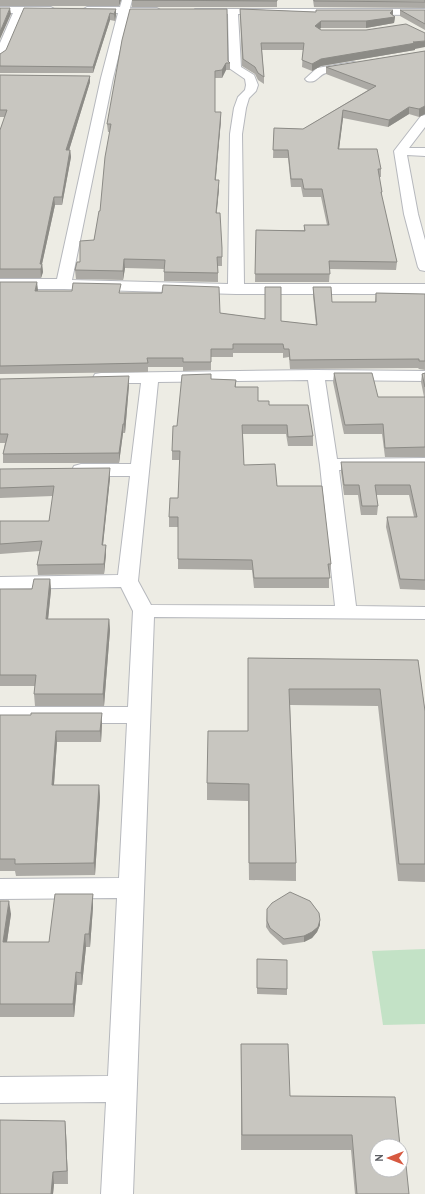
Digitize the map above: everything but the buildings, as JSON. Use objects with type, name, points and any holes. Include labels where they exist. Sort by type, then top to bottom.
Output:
[{"type":"street","points":[[379,0],[381,12]]},
{"type":"street","points":[[64,284],[107,78],[126,5]]},
{"type":"street","points":[[80,10],[126,5],[164,11]]},
{"type":"street","points":[[0,10],[65,10]]},
{"type":"street","points":[[0,56],[19,10]]},
{"type":"street","points":[[187,11],[425,12]]},
{"type":"street","points":[[233,11],[235,68],[250,77],[252,84],[250,90],[244,97],[240,108],[236,134],[236,290]]},
{"type":"street","points":[[381,12],[402,22]]},
{"type":"street","points":[[311,79],[321,70],[366,62]]},
{"type":"street","points":[[92,78],[107,78]]},
{"type":"street","points":[[400,151],[425,119]]},
{"type":"street","points":[[400,151],[425,152]]},
{"type":"street","points":[[400,151],[418,214],[425,267]]},
{"type":"street","points":[[0,284],[64,284],[236,290],[425,290]]},
{"type":"street","points":[[316,375],[329,465],[346,612]]},
{"type":"street","points":[[87,379],[316,375],[425,376]]},
{"type":"street","points":[[117,1194],[144,611],[128,581],[150,377]]},
{"type":"street","points":[[329,465],[425,464]]},
{"type":"street","points":[[62,471],[140,470]]},
{"type":"street","points":[[0,583],[128,581]]},
{"type":"street","points":[[144,611],[425,613]]},
{"type":"street","points":[[0,715],[138,715]]},
{"type":"street","points":[[0,889],[131,888]]},
{"type":"street","points":[[0,1090],[122,1089]]},
{"type":"green space","points":[[425,949],[425,1024],[383,1025],[372,951]]}]
